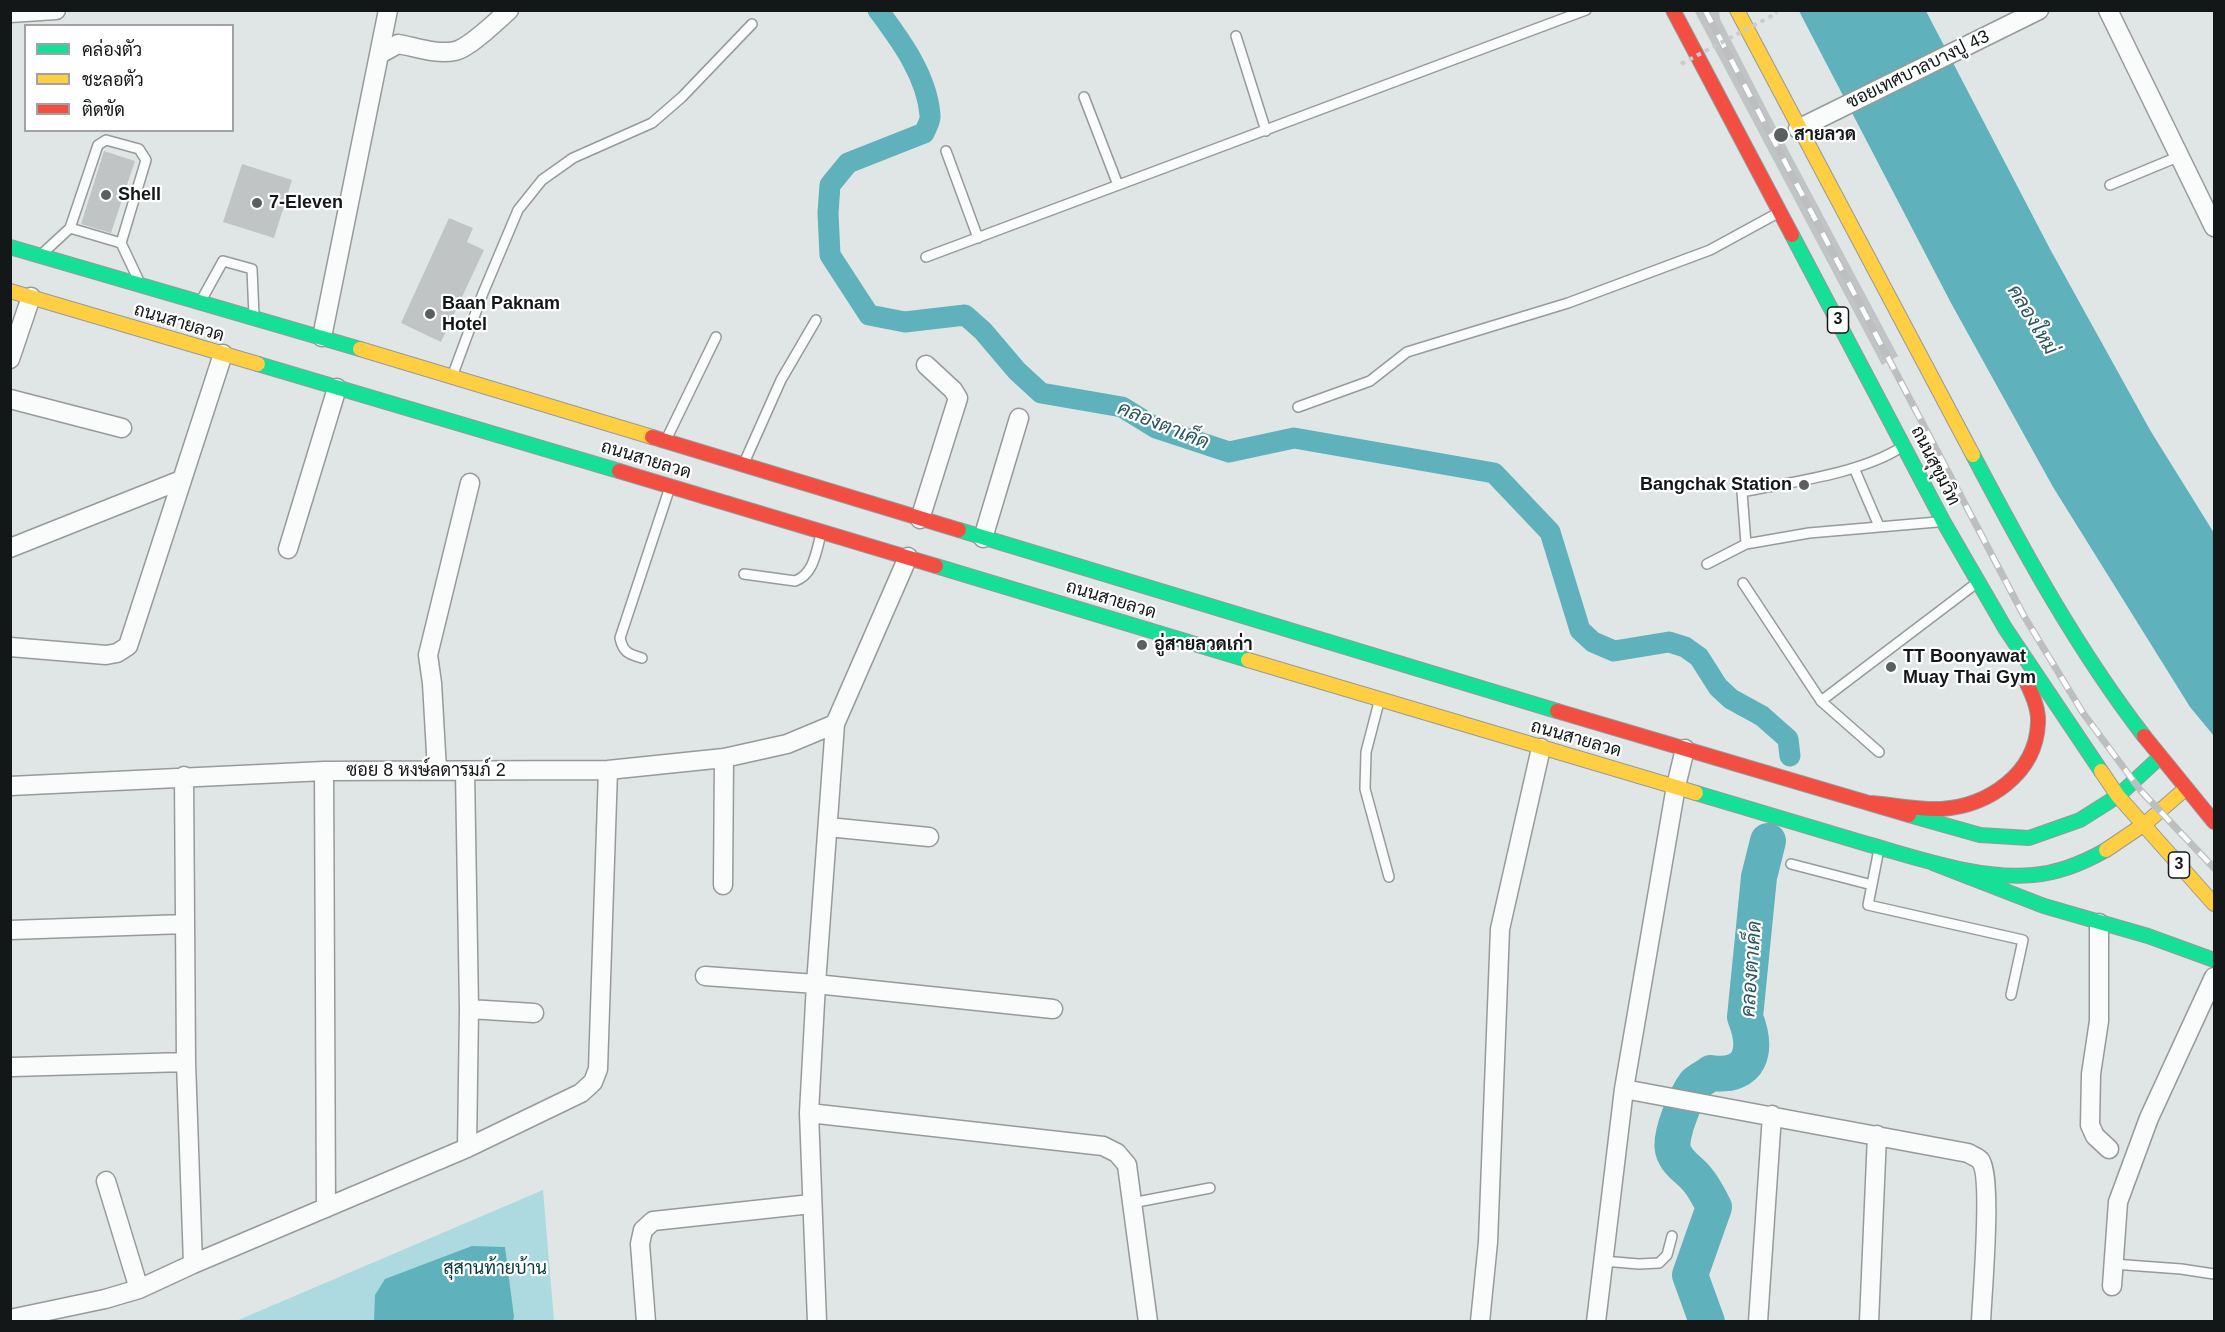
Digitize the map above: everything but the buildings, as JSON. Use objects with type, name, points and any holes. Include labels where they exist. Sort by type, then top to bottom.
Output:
[{"type":"main road","name":"ถนนสุขุมวิท","points":[[1673,10],[1943,521],[2005,628],[2118,796],[2214,904]]},
{"type":"main road","name":"ถนนสุขุมวิท","points":[[1737,10],[1798,129],[2061,614],[2104,681],[2160,757],[2214,822]]},
{"type":"main road","name":"ถนนสายลวด","points":[[10,246],[452,376],[586,423],[665,442],[743,465],[1685,749],[1980,835],[2029,838],[2080,820],[2118,796],[2160,757]]},
{"type":"main road","name":"ถนนสายลวด","points":[[10,291],[337,388],[576,452],[670,487],[1933,863],[2007,876],[2057,873],[2098,855],[2143,825],[2185,789]]},
{"type":"main road","points":[[1872,803],[1941,810],[1975,804],[2003,789],[2024,770],[2032,750],[2038,722],[2028,686],[2005,628]]},
{"type":"main road","points":[[1933,863],[2044,906],[2148,936],[2214,960]]},
{"type":"street","points":[[10,13],[56,10]]},
{"type":"street","points":[[322,337],[388,10]]},
{"type":"street","points":[[380,54],[398,44],[432,51],[456,51],[509,10]]},
{"type":"street","name":"ซอยเทศบาลบางปู 43","points":[[1798,129],[2039,10]]},
{"type":"street","points":[[2108,10],[2214,226]]},
{"type":"street","points":[[10,359],[31,297]]},
{"type":"street","points":[[10,647],[106,655],[117,653],[128,645],[135,631],[181,480],[223,354]]},
{"type":"street","points":[[920,519],[958,399],[953,390],[926,365]]},
{"type":"street","points":[[288,549],[337,388]]},
{"type":"street","points":[[10,399],[122,428]]},
{"type":"street","points":[[983,538],[1019,418]]},
{"type":"street","points":[[10,548],[181,480]]},
{"type":"street","points":[[437,770],[428,655],[470,483]]},
{"type":"street","points":[[817,1322],[809,1113],[835,724],[908,557]]},
{"type":"street","name":"ซอย 8 หงษ์ลดารมภ์ 2","points":[[10,786],[324,771],[608,770],[724,758],[787,744],[835,724]]},
{"type":"street","points":[[1480,1322],[1488,1242],[1500,929],[1541,748]]},
{"type":"street","points":[[1596,1322],[1624,1089],[1676,786],[1685,749]]},
{"type":"street","points":[[723,885],[724,758]]},
{"type":"street","points":[[10,1319],[105,1299],[139,1289],[467,1148],[581,1093],[592,1082],[598,1069],[608,770]]},
{"type":"street","points":[[324,771],[326,1208]]},
{"type":"street","points":[[465,771],[469,1009],[467,1148]]},
{"type":"street","points":[[184,776],[186,1062],[193,1264]]},
{"type":"street","points":[[828,827],[929,837]]},
{"type":"street","points":[[2099,923],[2099,1021],[2091,1074],[2090,1125],[2095,1136],[2109,1149]]},
{"type":"street","points":[[10,930],[185,924]]},
{"type":"street","points":[[705,976],[816,984],[1053,1009]]},
{"type":"street","points":[[2112,1286],[2118,1202],[2149,1118],[2214,977]]},
{"type":"street","points":[[469,1009],[534,1012]]},
{"type":"street","points":[[12,1067],[186,1062]]},
{"type":"street","points":[[1624,1089],[1968,1153],[1980,1160],[1985,1173],[1986,1228],[1981,1322]]},
{"type":"street","points":[[809,1113],[1103,1146],[1117,1153],[1127,1165],[1148,1322]]},
{"type":"street","points":[[1758,1322],[1772,1115]]},
{"type":"street","points":[[1869,1322],[1877,1135]]},
{"type":"street","points":[[106,1181],[139,1289]]},
{"type":"street","points":[[646,1322],[640,1244],[643,1230],[653,1221],[811,1204]]},
{"type":"lane","points":[[926,257],[1586,10]]},
{"type":"lane","points":[[452,376],[483,293],[518,210],[543,180],[573,158],[652,123],[682,97],[752,24]]},
{"type":"lane","points":[[1236,36],[1266,130]]},
{"type":"lane","points":[[1084,97],[1118,185]]},
{"type":"lane","points":[[41,255],[70,228],[98,145],[106,140],[139,149],[146,160],[121,243],[140,283]]},
{"type":"lane","points":[[946,151],[978,238]]},
{"type":"lane","points":[[2110,185],[2180,156]]},
{"type":"lane","points":[[1298,407],[1370,381],[1407,352],[1568,303],[1612,287],[1710,249],[1781,212]]},
{"type":"lane","points":[[70,228],[121,243]]},
{"type":"lane","points":[[200,301],[223,261],[233,263],[252,269],[254,317]]},
{"type":"lane","points":[[743,465],[781,380],[816,320]]},
{"type":"lane","points":[[665,442],[716,337]]},
{"type":"lane","points":[[1746,544],[1742,492],[1854,468],[1888,455],[1904,445]]},
{"type":"lane","points":[[1854,468],[1879,526]]},
{"type":"lane","points":[[642,657],[626,654],[620,638],[670,487]]},
{"type":"lane","points":[[1707,564],[1746,544],[1809,532],[1943,521]]},
{"type":"lane","points":[[744,574],[795,581],[803,578],[811,570],[822,532]]},
{"type":"lane","points":[[1743,583],[1821,701],[1879,752]]},
{"type":"lane","points":[[1821,701],[1978,583]]},
{"type":"lane","points":[[1380,700],[1366,752],[1365,789],[1389,877]]},
{"type":"lane","points":[[1879,847],[1868,905],[2023,940],[2011,995]]},
{"type":"lane","points":[[1791,864],[1872,885]]},
{"type":"lane","points":[[1132,1203],[1210,1188]]},
{"type":"lane","points":[[1603,1261],[1659,1263],[1666,1255],[1672,1236]]},
{"type":"lane","points":[[2113,1264],[2214,1274]]},
{"type":"path","points":[[1681,64],[1776,12]]},
{"type":"green space","name":"สุสานท้ายบ้าน","points":[[543,1190],[554,1321],[236,1321]]},
{"type":"water","name":"คลองใหม่","points":[[1799,11],[1926,11],[2050,249],[2150,430],[2214,533],[2214,736],[2190,707],[2053,487],[1951,303]]},
{"type":"water","points":[[472,1246],[505,1247],[513,1321],[374,1321],[375,1295],[385,1279]]},
{"type":"waterway","name":"คลองตาเค็ด","points":[[878,10],[912,60],[924,86],[930,117],[924,133],[848,163],[830,185],[828,213],[830,255],[869,315],[905,322],[965,315],[983,331],[1017,371],[1041,393],[1122,407],[1156,428],[1229,452],[1294,438],[1494,473],[1550,532],[1580,630],[1593,642],[1614,651],[1669,642],[1685,647],[1699,657],[1718,687],[1731,699],[1762,716],[1788,739],[1790,756]]},
{"type":"waterway","name":"คลองตาเค็ด","points":[[1707,1322],[1690,1275],[1714,1207],[1700,1182],[1677,1159],[1673,1150],[1673,1135],[1687,1097],[1695,1084],[1711,1073],[1735,1071],[1743,1066],[1751,1051],[1751,1040],[1745,1017],[1759,877],[1768,841]]},
{"type":"railway","points":[[1705,10],[2024,616],[2083,713],[2141,791],[2214,868]]},
{"type":"traffic: fast","points":[[1792,235],[1943,521],[2005,628],[2101,771]]},
{"type":"traffic: fast","points":[[10,247],[360,349]]},
{"type":"traffic: fast","points":[[258,364],[619,471]]},
{"type":"traffic: fast","points":[[1973,455],[2032,564],[2074,634],[2144,736]]},
{"type":"traffic: fast","points":[[959,530],[1557,711]]},
{"type":"traffic: fast","points":[[936,566],[1248,660]]},
{"type":"traffic: fast","points":[[1909,815],[1980,835],[2029,838],[2080,820],[2118,796],[2160,757]]},
{"type":"traffic: fast","points":[[1696,793],[1928,861],[1991,874],[2012,876],[2052,872],[2080,863],[2106,850]]},
{"type":"traffic: fast","points":[[1933,863],[2044,906],[2148,936],[2214,960]]},
{"type":"traffic: slow","points":[[1737,10],[1973,455]]},
{"type":"traffic: slow","points":[[10,291],[258,364]]},
{"type":"traffic: slow","points":[[360,349],[652,437]]},
{"type":"traffic: slow","points":[[1248,660],[1696,793]]},
{"type":"traffic: slow","points":[[2101,771],[2118,796],[2214,904]]},
{"type":"traffic: slow","points":[[2106,850],[2146,823],[2185,789]]},
{"type":"traffic: jam","points":[[1673,10],[1792,235]]},
{"type":"traffic: jam","points":[[652,437],[959,530]]},
{"type":"traffic: jam","points":[[619,471],[936,566]]},
{"type":"traffic: jam","points":[[1872,803],[1924,809],[1959,807],[1992,794],[2006,784],[2029,758],[2035,741],[2037,712],[2025,679]]},
{"type":"traffic: jam","points":[[1557,711],[1909,815]]},
{"type":"traffic: jam","points":[[2144,736],[2214,822]]},
{"type":"place","name":"สายลวด","points":[[1781,135]]},
{"type":"place","name":"Shell","points":[[106,195]]},
{"type":"place","name":"7-Eleven","points":[[257,203]]},
{"type":"place","name":"Baan Paknam Hotel","points":[[430,314]]},
{"type":"place","name":"Bangchak Station","points":[[1804,485]]},
{"type":"place","name":"อู่สายลวดเก่า","points":[[1142,645]]},
{"type":"place","name":"TT Boonyawat Muay Thai Gym","points":[[1891,667]]}]
